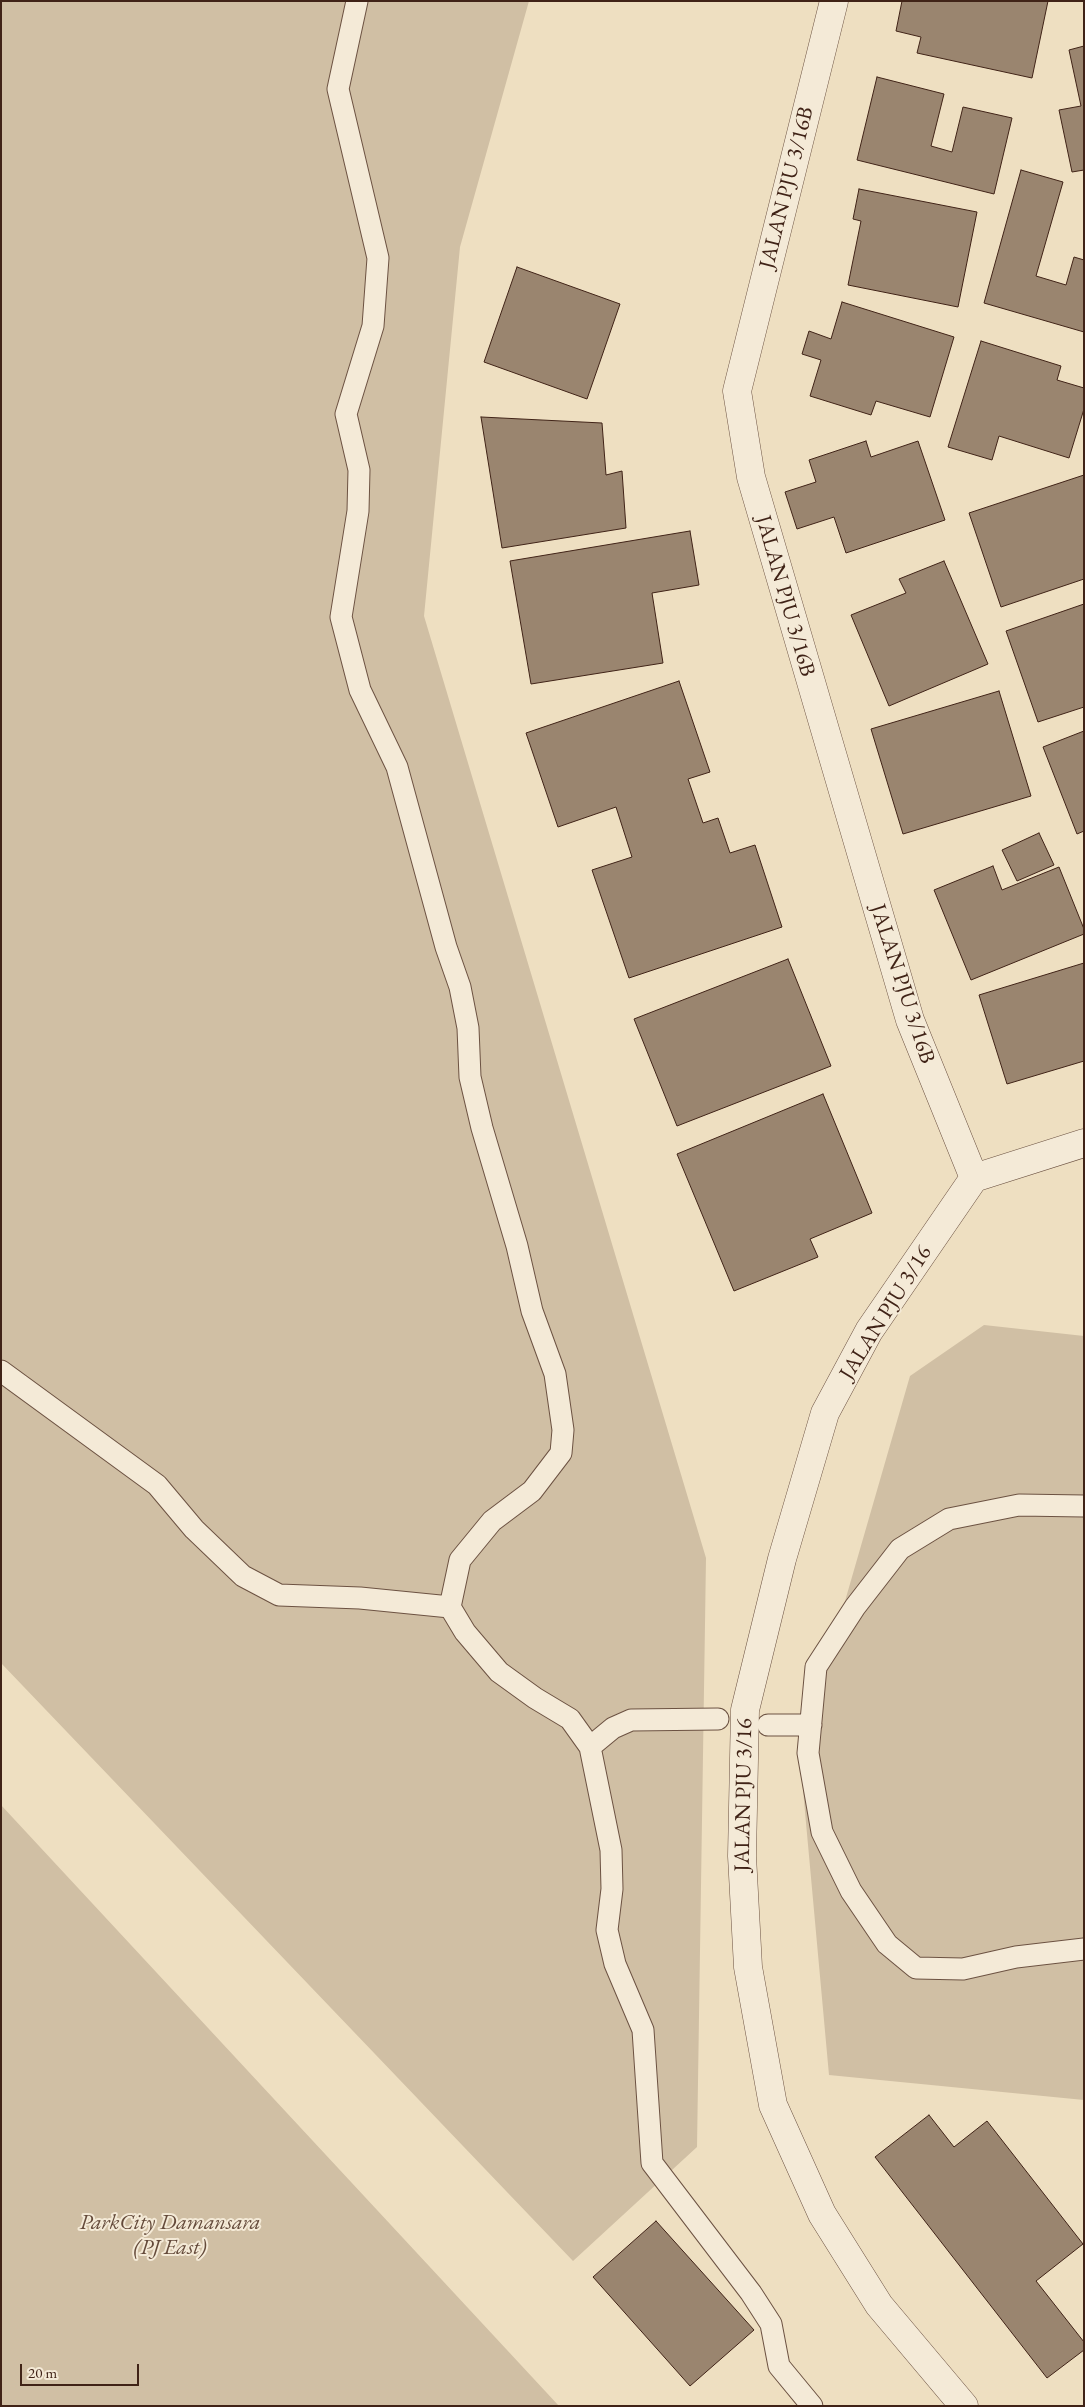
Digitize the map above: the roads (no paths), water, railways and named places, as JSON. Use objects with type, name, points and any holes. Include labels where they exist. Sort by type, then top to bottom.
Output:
[{"type":"street","name":"JALAN PJU 3/16B","points":[[834,1],[736,391],[751,477],[910,1020],[974,1178]]},
{"type":"street","points":[[974,1178],[1084,1143]]},
{"type":"street","name":"JALAN PJU 3/16","points":[[964,2406],[879,2306],[822,2214],[773,2105],[748,1967],[742,1856],[745,1710],[782,1559],[825,1413],[869,1331],[974,1178]]},
{"type":"lane","points":[[358,1],[338,89],[378,258],[373,326],[346,414],[358,470],[358,512],[341,617],[360,690],[397,767],[446,947],[460,987],[468,1028],[470,1077],[480,1119],[518,1246],[532,1311],[555,1374],[563,1430],[561,1453],[532,1491],[492,1521],[460,1560],[450,1607],[465,1632],[500,1672],[535,1698],[570,1719],[590,1747],[611,1850],[612,1889],[608,1930],[615,1964],[643,2030],[652,2163],[751,2293],[771,2324],[779,2366],[812,2406]]},
{"type":"lane","points":[[1,1372],[157,1485],[194,1529],[243,1576],[279,1595],[360,1598],[396,1604],[450,1607]]},
{"type":"lane","points":[[1084,1506],[1019,1504],[949,1519],[900,1549],[855,1607],[816,1667],[808,1753],[822,1832],[851,1891],[887,1944],[916,1968],[962,1969],[1016,1957],[1084,1949]]},
{"type":"lane","points":[[590,1747],[612,1728],[631,1720],[718,1719]]},
{"type":"lane","points":[[768,1725],[811,1725]]},
{"type":"park label","name":"ParkCity Damansara (PJ East)","points":[[170,2236]]}]
